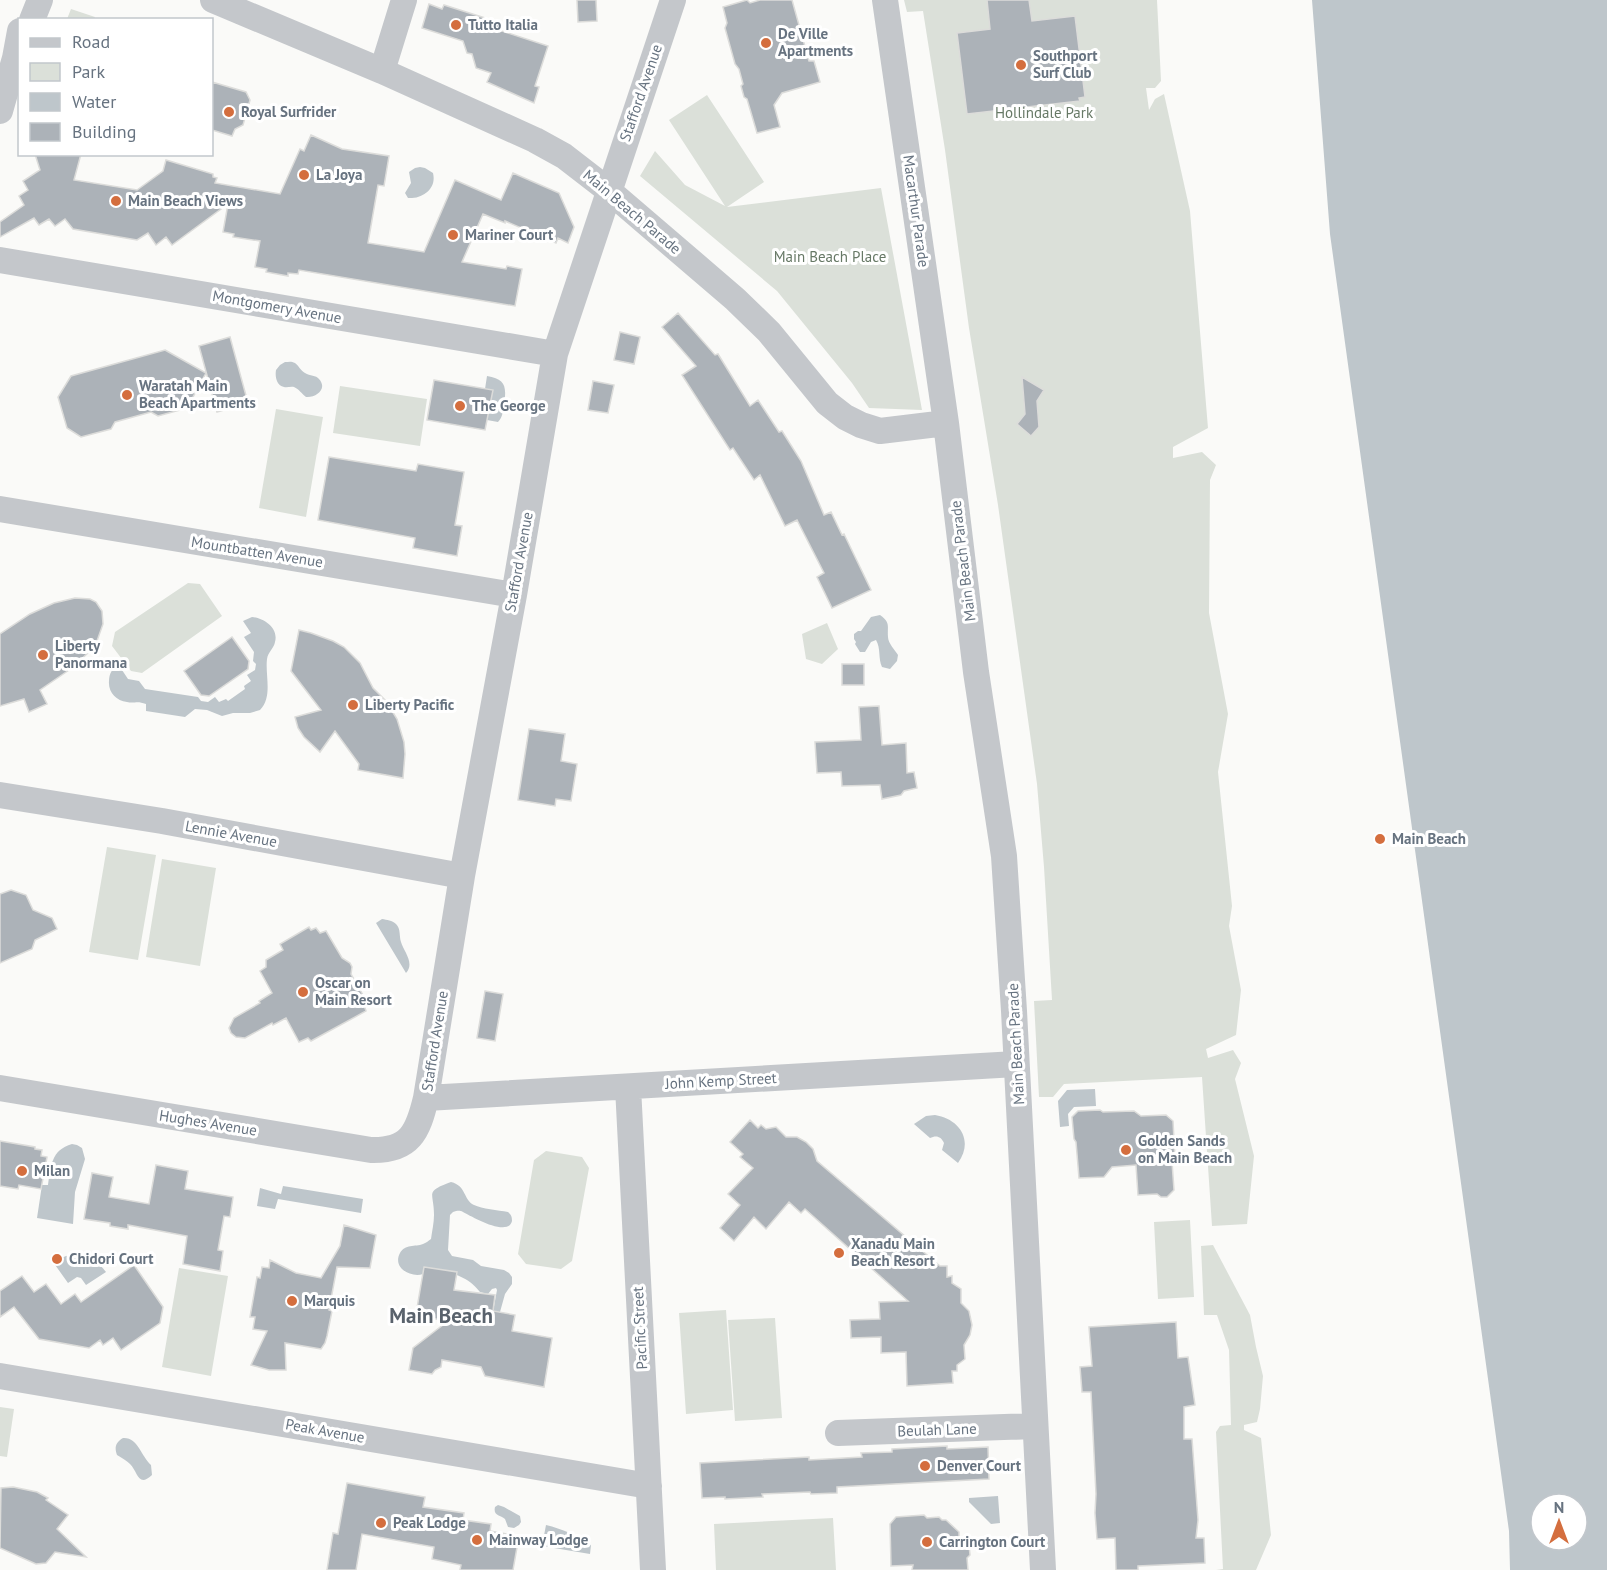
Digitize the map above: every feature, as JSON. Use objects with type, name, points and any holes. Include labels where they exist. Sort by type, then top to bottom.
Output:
[{"type":"street","points":[[21,18],[25,0]]},
{"type":"street","points":[[33,18],[40,0]]},
{"type":"street","name":"Main Beach Parade","points":[[213,0],[381,71],[535,140],[564,156],[608,190],[735,299],[769,332],[827,403],[845,417],[880,431],[946,423],[976,672],[1004,856],[1043,1570]]},
{"type":"street","points":[[381,71],[404,0]]},
{"type":"street","name":"Stafford Avenue","points":[[412,1136],[426,1098],[462,876],[514,595],[555,354],[673,0]]},
{"type":"street","name":"Macarthur Parade","points":[[885,0],[946,423]]},
{"type":"street","points":[[0,111],[17,52]]},
{"type":"street","name":"Montgomery Avenue","points":[[0,260],[555,354]]},
{"type":"street","name":"Mountbatten Avenue","points":[[0,509],[514,595]]},
{"type":"street","name":"Lennie Avenue","points":[[0,795],[162,821],[462,876]]},
{"type":"street","name":"John Kemp Street","points":[[426,1098],[1016,1064]]},
{"type":"street","name":"Pacific Street","points":[[628,1087],[653,1570]]},
{"type":"street","name":"Hughes Avenue","points":[[0,1088],[371,1150],[385,1151],[394,1148],[412,1136]]},
{"type":"street","name":"Peak Avenue","points":[[0,1376],[649,1486]]},
{"type":"street","name":"Beulah Lane","points":[[838,1433],[1035,1426]]},
{"type":"green space","name":"Hollindale Park","points":[[904,0],[1157,0],[1161,81],[1155,88],[1146,88],[1149,110],[1155,99],[1164,94],[1190,211],[1208,428],[1173,447],[1173,458],[1202,452],[1216,465],[1210,480],[1209,613],[1228,714],[1218,772],[1232,906],[1229,926],[1241,990],[1236,1035],[1206,1049],[1208,1058],[1233,1050],[1241,1063],[1235,1079],[1254,1156],[1247,1224],[1212,1226],[1202,1077],[1064,1084],[1053,1097],[1039,1097],[1034,1001],[1052,1000],[1037,784],[998,505],[969,328],[945,150],[923,11],[907,12]]},
{"type":"green space","points":[[71,9],[95,17],[94,18],[67,18]]},
{"type":"green space","name":"Main Beach Place","points":[[707,95],[764,182],[727,207],[881,188],[922,410],[869,408],[852,383],[777,291],[640,176],[655,151],[685,185],[725,206],[669,120]]},
{"type":"green space","points":[[340,386],[427,399],[420,446],[333,433]]},
{"type":"green space","points":[[276,409],[323,417],[306,517],[259,508]]},
{"type":"green space","points":[[188,583],[200,584],[222,616],[142,673],[131,671],[112,646],[115,632]]},
{"type":"green space","points":[[827,623],[838,649],[822,664],[806,659],[802,634]]},
{"type":"green space","points":[[107,847],[156,855],[138,960],[89,952]]},
{"type":"green space","points":[[162,859],[216,868],[200,966],[146,957]]},
{"type":"green space","points":[[546,1151],[582,1157],[589,1168],[572,1261],[561,1269],[526,1264],[518,1254],[534,1160]]},
{"type":"green space","points":[[1190,1220],[1194,1297],[1158,1299],[1154,1222]]},
{"type":"green space","points":[[1213,1245],[1250,1315],[1263,1376],[1257,1422],[1244,1425],[1244,1430],[1261,1438],[1271,1535],[1256,1570],[1216,1570],[1223,1569],[1216,1432],[1220,1426],[1231,1425],[1229,1350],[1217,1315],[1204,1315],[1201,1246]]},
{"type":"green space","points":[[179,1268],[228,1276],[211,1376],[162,1367]]},
{"type":"green space","points":[[726,1310],[733,1410],[686,1414],[679,1313]]},
{"type":"green space","points":[[775,1318],[782,1418],[735,1421],[728,1320]]},
{"type":"green space","points":[[0,1407],[14,1409],[7,1457],[0,1456]]},
{"type":"green space","points":[[833,1518],[836,1570],[716,1570],[714,1524]]},
{"type":"water","points":[[1312,0],[1607,0],[1607,1570],[1510,1570],[1509,1531],[1330,234]]},
{"type":"water","points":[[420,167],[433,173],[433,184],[423,195],[408,198],[405,193],[411,183],[409,172]]},
{"type":"water","points":[[285,362],[295,363],[307,374],[318,378],[322,386],[320,392],[306,397],[294,387],[281,386],[276,377],[276,370]]},
{"type":"water","points":[[487,376],[501,381],[505,388],[503,411],[498,422],[487,420],[492,394],[485,389]]},
{"type":"water","points":[[880,615],[887,623],[888,639],[898,655],[897,661],[890,669],[882,667],[876,640],[871,642],[865,652],[860,652],[854,639],[854,634],[861,631],[871,617]]},
{"type":"water","points":[[252,617],[269,624],[276,637],[267,659],[268,686],[264,705],[260,710],[222,716],[207,710],[195,709],[185,717],[146,711],[146,704],[123,701],[111,692],[110,676],[118,664],[128,679],[139,681],[145,689],[198,697],[201,701],[208,702],[215,697],[219,702],[226,699],[228,701],[245,689],[244,686],[251,681],[247,675],[255,670],[254,652],[244,637],[251,633],[243,621]]},
{"type":"water","points":[[382,919],[393,922],[399,928],[401,942],[409,961],[406,973],[376,923]]},
{"type":"water","points":[[1095,1089],[1096,1106],[1074,1107],[1068,1114],[1069,1126],[1060,1127],[1058,1101],[1067,1090]]},
{"type":"water","points":[[935,1115],[951,1121],[962,1132],[965,1147],[958,1163],[942,1150],[944,1143],[940,1138],[936,1136],[930,1138],[914,1124],[926,1116]]},
{"type":"water","points":[[72,1144],[82,1148],[85,1159],[75,1192],[73,1224],[37,1218],[42,1185],[48,1185],[53,1160],[60,1150]]},
{"type":"water","points":[[451,1182],[460,1187],[474,1205],[508,1212],[512,1217],[509,1226],[497,1227],[460,1211],[450,1215],[448,1250],[452,1256],[473,1260],[481,1266],[504,1270],[512,1277],[512,1284],[505,1294],[500,1312],[493,1312],[496,1288],[488,1294],[480,1292],[462,1277],[426,1267],[423,1269],[423,1274],[413,1275],[404,1271],[399,1263],[398,1258],[402,1250],[423,1244],[431,1239],[434,1218],[432,1194],[437,1188]]},
{"type":"water","points":[[283,1186],[363,1199],[361,1213],[278,1199],[275,1209],[257,1206],[260,1188],[281,1194]]},
{"type":"water","points":[[74,1255],[93,1260],[106,1272],[86,1285],[81,1278],[77,1277],[68,1283],[53,1262]]},
{"type":"water","points":[[123,1438],[136,1444],[151,1465],[152,1475],[147,1479],[141,1479],[130,1464],[117,1455],[116,1445]]},
{"type":"water","points":[[998,1496],[1000,1523],[991,1524],[969,1502],[969,1498]]},
{"type":"water","points":[[498,1505],[520,1516],[519,1525],[514,1528],[508,1527],[505,1519],[495,1512],[495,1507]]},
{"type":"water","points":[[546,1525],[586,1541],[591,1545],[590,1554],[542,1546]]},
{"type":"building","points":[[577,0],[596,0],[597,21],[578,22]]},
{"type":"building","name":"De Ville Apartments","points":[[747,0],[750,3],[760,0],[792,0],[809,61],[814,61],[820,82],[782,93],[774,105],[780,127],[757,133],[747,99],[744,97],[739,69],[735,64],[725,28],[727,23],[723,7]]},
{"type":"building","name":"Southport Surf Club","points":[[987,0],[1029,0],[1032,21],[1075,16],[1085,97],[1079,98],[1080,101],[967,114],[957,33],[990,29]]},
{"type":"building","points":[[429,4],[442,9],[444,5],[501,23],[499,30],[548,46],[535,86],[539,87],[534,103],[487,82],[491,73],[476,68],[472,54],[467,53],[463,41],[422,28]]},
{"type":"building","name":"Royal Surfrider","points":[[213,82],[246,92],[250,100],[243,125],[235,129],[232,136],[213,130]]},
{"type":"building","points":[[311,135],[342,149],[389,156],[384,186],[378,185],[368,243],[424,252],[455,180],[501,200],[513,173],[559,193],[574,227],[568,243],[558,238],[556,243],[483,214],[462,262],[506,269],[507,266],[522,269],[515,306],[299,270],[298,274],[288,273],[288,276],[266,272],[267,269],[255,267],[260,241],[233,237],[234,234],[223,232],[228,204],[172,245],[166,237],[156,245],[148,233],[137,240],[73,229],[65,219],[55,226],[49,219],[39,225],[34,218],[0,237],[0,222],[24,205],[19,196],[28,190],[23,181],[40,170],[36,156],[80,156],[74,180],[137,190],[163,171],[166,160],[213,174],[213,177],[217,178],[215,183],[280,194],[300,149],[304,151]]},
{"type":"building","points":[[678,313],[715,355],[718,354],[750,406],[758,400],[779,432],[782,431],[801,461],[824,515],[831,512],[871,590],[832,608],[817,577],[824,573],[797,520],[785,526],[760,475],[754,480],[733,448],[730,450],[682,375],[696,366],[662,327]]},
{"type":"building","points":[[620,332],[640,337],[634,364],[614,360]]},
{"type":"building","points":[[230,337],[248,403],[217,412],[199,346]]},
{"type":"building","name":"Waratah Main Beach Apartments","points":[[165,350],[206,373],[187,408],[158,416],[151,412],[115,422],[111,429],[81,437],[67,428],[58,397],[71,376]]},
{"type":"building","points":[[1022,377],[1044,390],[1037,401],[1039,427],[1031,436],[1017,424],[1025,414]]},
{"type":"building","name":"The George","points":[[434,380],[493,390],[485,430],[427,420]]},
{"type":"building","points":[[593,381],[614,385],[608,413],[588,410]]},
{"type":"building","points":[[329,457],[416,471],[418,464],[464,472],[455,525],[462,526],[457,556],[413,548],[415,538],[318,520]]},
{"type":"building","name":"Liberty Panormana","points":[[75,598],[90,599],[96,602],[102,611],[103,624],[91,650],[72,668],[40,690],[47,704],[29,712],[24,699],[0,706],[0,634],[30,614],[54,603]]},
{"type":"building","name":"Liberty Pacific","points":[[299,630],[333,641],[344,647],[360,663],[373,688],[386,701],[397,719],[404,742],[403,778],[358,770],[359,764],[335,731],[320,752],[304,737],[295,717],[321,710],[291,671]]},
{"type":"building","points":[[232,637],[249,661],[248,669],[209,696],[201,695],[184,671]]},
{"type":"building","points":[[842,664],[864,664],[864,685],[842,685]]},
{"type":"building","points":[[879,706],[882,745],[906,743],[907,773],[914,772],[917,788],[904,791],[901,795],[882,799],[880,785],[842,786],[841,772],[817,773],[815,742],[861,740],[859,707]]},
{"type":"building","points":[[529,729],[565,734],[561,761],[577,764],[571,801],[556,799],[555,806],[518,800]]},
{"type":"building","points":[[11,890],[26,895],[33,910],[52,918],[57,929],[35,940],[32,949],[0,963],[0,894]]},
{"type":"building","points":[[309,927],[311,930],[316,928],[320,933],[326,931],[342,958],[350,963],[351,974],[367,1002],[364,1005],[366,1011],[311,1041],[308,1038],[299,1042],[286,1018],[245,1038],[236,1037],[229,1028],[234,1018],[272,993],[260,971],[266,967],[266,960],[283,950],[280,944]]},
{"type":"building","points":[[485,991],[503,994],[495,1041],[477,1038]]},
{"type":"building","name":"Golden Sands on Main Beach","points":[[1100,1110],[1103,1112],[1134,1111],[1141,1116],[1166,1115],[1173,1121],[1174,1190],[1167,1197],[1157,1194],[1138,1195],[1136,1165],[1112,1167],[1104,1177],[1079,1178],[1072,1117],[1078,1111]]},
{"type":"building","points":[[750,1120],[758,1128],[761,1125],[766,1129],[776,1127],[786,1137],[797,1137],[806,1142],[813,1149],[817,1161],[940,1266],[947,1266],[947,1277],[952,1276],[952,1283],[961,1289],[961,1303],[969,1311],[972,1325],[970,1335],[964,1345],[965,1359],[957,1365],[957,1371],[952,1371],[953,1383],[907,1386],[906,1352],[881,1353],[881,1337],[851,1338],[850,1320],[880,1319],[879,1302],[908,1301],[805,1209],[801,1213],[789,1202],[766,1229],[754,1217],[734,1241],[720,1228],[740,1205],[728,1194],[753,1168],[740,1157],[743,1154],[730,1142]]},
{"type":"building","name":"Milan","points":[[0,1141],[42,1150],[41,1156],[47,1157],[41,1189],[19,1185],[18,1189],[0,1186]]},
{"type":"building","points":[[156,1165],[188,1171],[185,1189],[233,1197],[230,1217],[224,1216],[218,1250],[223,1251],[220,1271],[183,1264],[187,1236],[128,1225],[128,1229],[110,1226],[110,1223],[84,1219],[92,1173],[113,1177],[109,1197],[149,1204]]},
{"type":"building","name":"Marquis","points":[[344,1225],[376,1235],[370,1268],[337,1267],[329,1310],[332,1311],[325,1343],[321,1349],[285,1343],[286,1370],[269,1370],[251,1365],[267,1331],[253,1329],[255,1317],[250,1317],[257,1277],[260,1278],[262,1267],[269,1268],[270,1260],[296,1273],[321,1278],[340,1246]]},
{"type":"building","points":[[134,1265],[163,1307],[160,1323],[121,1350],[113,1338],[103,1345],[100,1340],[89,1348],[39,1339],[14,1307],[0,1317],[0,1291],[22,1276],[34,1292],[46,1284],[61,1304],[75,1294],[81,1302]]},
{"type":"building","points":[[424,1267],[457,1272],[454,1290],[495,1295],[493,1311],[515,1315],[512,1331],[552,1338],[544,1387],[485,1376],[481,1367],[442,1360],[441,1367],[432,1374],[409,1370],[413,1348],[448,1321],[423,1317],[424,1309],[417,1308]]},
{"type":"building","points":[[1176,1322],[1178,1358],[1188,1357],[1195,1405],[1184,1407],[1184,1439],[1192,1439],[1198,1520],[1196,1538],[1204,1538],[1205,1563],[1138,1566],[1138,1570],[1116,1570],[1115,1538],[1097,1539],[1091,1392],[1082,1392],[1080,1367],[1092,1366],[1089,1327]]},
{"type":"building","points":[[947,1446],[947,1449],[988,1447],[989,1479],[837,1487],[837,1493],[811,1494],[810,1492],[762,1494],[763,1497],[702,1498],[700,1463],[809,1457],[809,1460],[862,1457],[861,1453]]},
{"type":"building","points":[[347,1483],[425,1497],[423,1507],[464,1513],[463,1520],[491,1524],[490,1531],[519,1536],[513,1570],[460,1570],[461,1565],[432,1559],[434,1547],[362,1534],[356,1570],[327,1570],[333,1533],[338,1534]]},
{"type":"building","points":[[13,1487],[37,1492],[68,1515],[57,1529],[86,1557],[55,1552],[46,1563],[36,1564],[0,1548],[1,1488]]},
{"type":"building","points":[[924,1515],[927,1518],[939,1517],[946,1520],[959,1532],[959,1537],[969,1545],[968,1570],[912,1570],[913,1565],[891,1566],[890,1524],[896,1517]]},
{"type":"place","name":"Tutto Italia","points":[[456,25]]},
{"type":"place","name":"De Ville Apartments","points":[[766,43]]},
{"type":"place","name":"Southport Surf Club","points":[[1021,65]]},
{"type":"place","name":"Royal Surfrider","points":[[229,112]]},
{"type":"place","name":"La Joya","points":[[304,175]]},
{"type":"place","name":"Main Beach Views","points":[[116,201]]},
{"type":"place","name":"Mariner Court","points":[[453,235]]},
{"type":"place","name":"Waratah Main Beach Apartments","points":[[127,395]]},
{"type":"place","name":"The George","points":[[460,406]]},
{"type":"place","name":"Liberty Panormana","points":[[43,655]]},
{"type":"place","name":"Liberty Pacific","points":[[353,705]]},
{"type":"place","name":"Main Beach","points":[[1380,839]]},
{"type":"place","name":"Oscar on Main Resort","points":[[303,992]]},
{"type":"place","name":"Golden Sands on Main Beach","points":[[1126,1150]]},
{"type":"place","name":"Milan","points":[[22,1171]]},
{"type":"place","name":"Xanadu Main Beach Resort","points":[[839,1253]]},
{"type":"place","name":"Chidori Court","points":[[57,1259]]},
{"type":"place","name":"Marquis","points":[[292,1301]]},
{"type":"place","name":"Denver Court","points":[[925,1466]]},
{"type":"place","name":"Peak Lodge","points":[[381,1523]]},
{"type":"place","name":"Mainway Lodge","points":[[477,1540]]},
{"type":"place","name":"Carrington Court","points":[[927,1542]]},
{"type":"district","name":"Main Beach","points":[[441,1316]]}]
